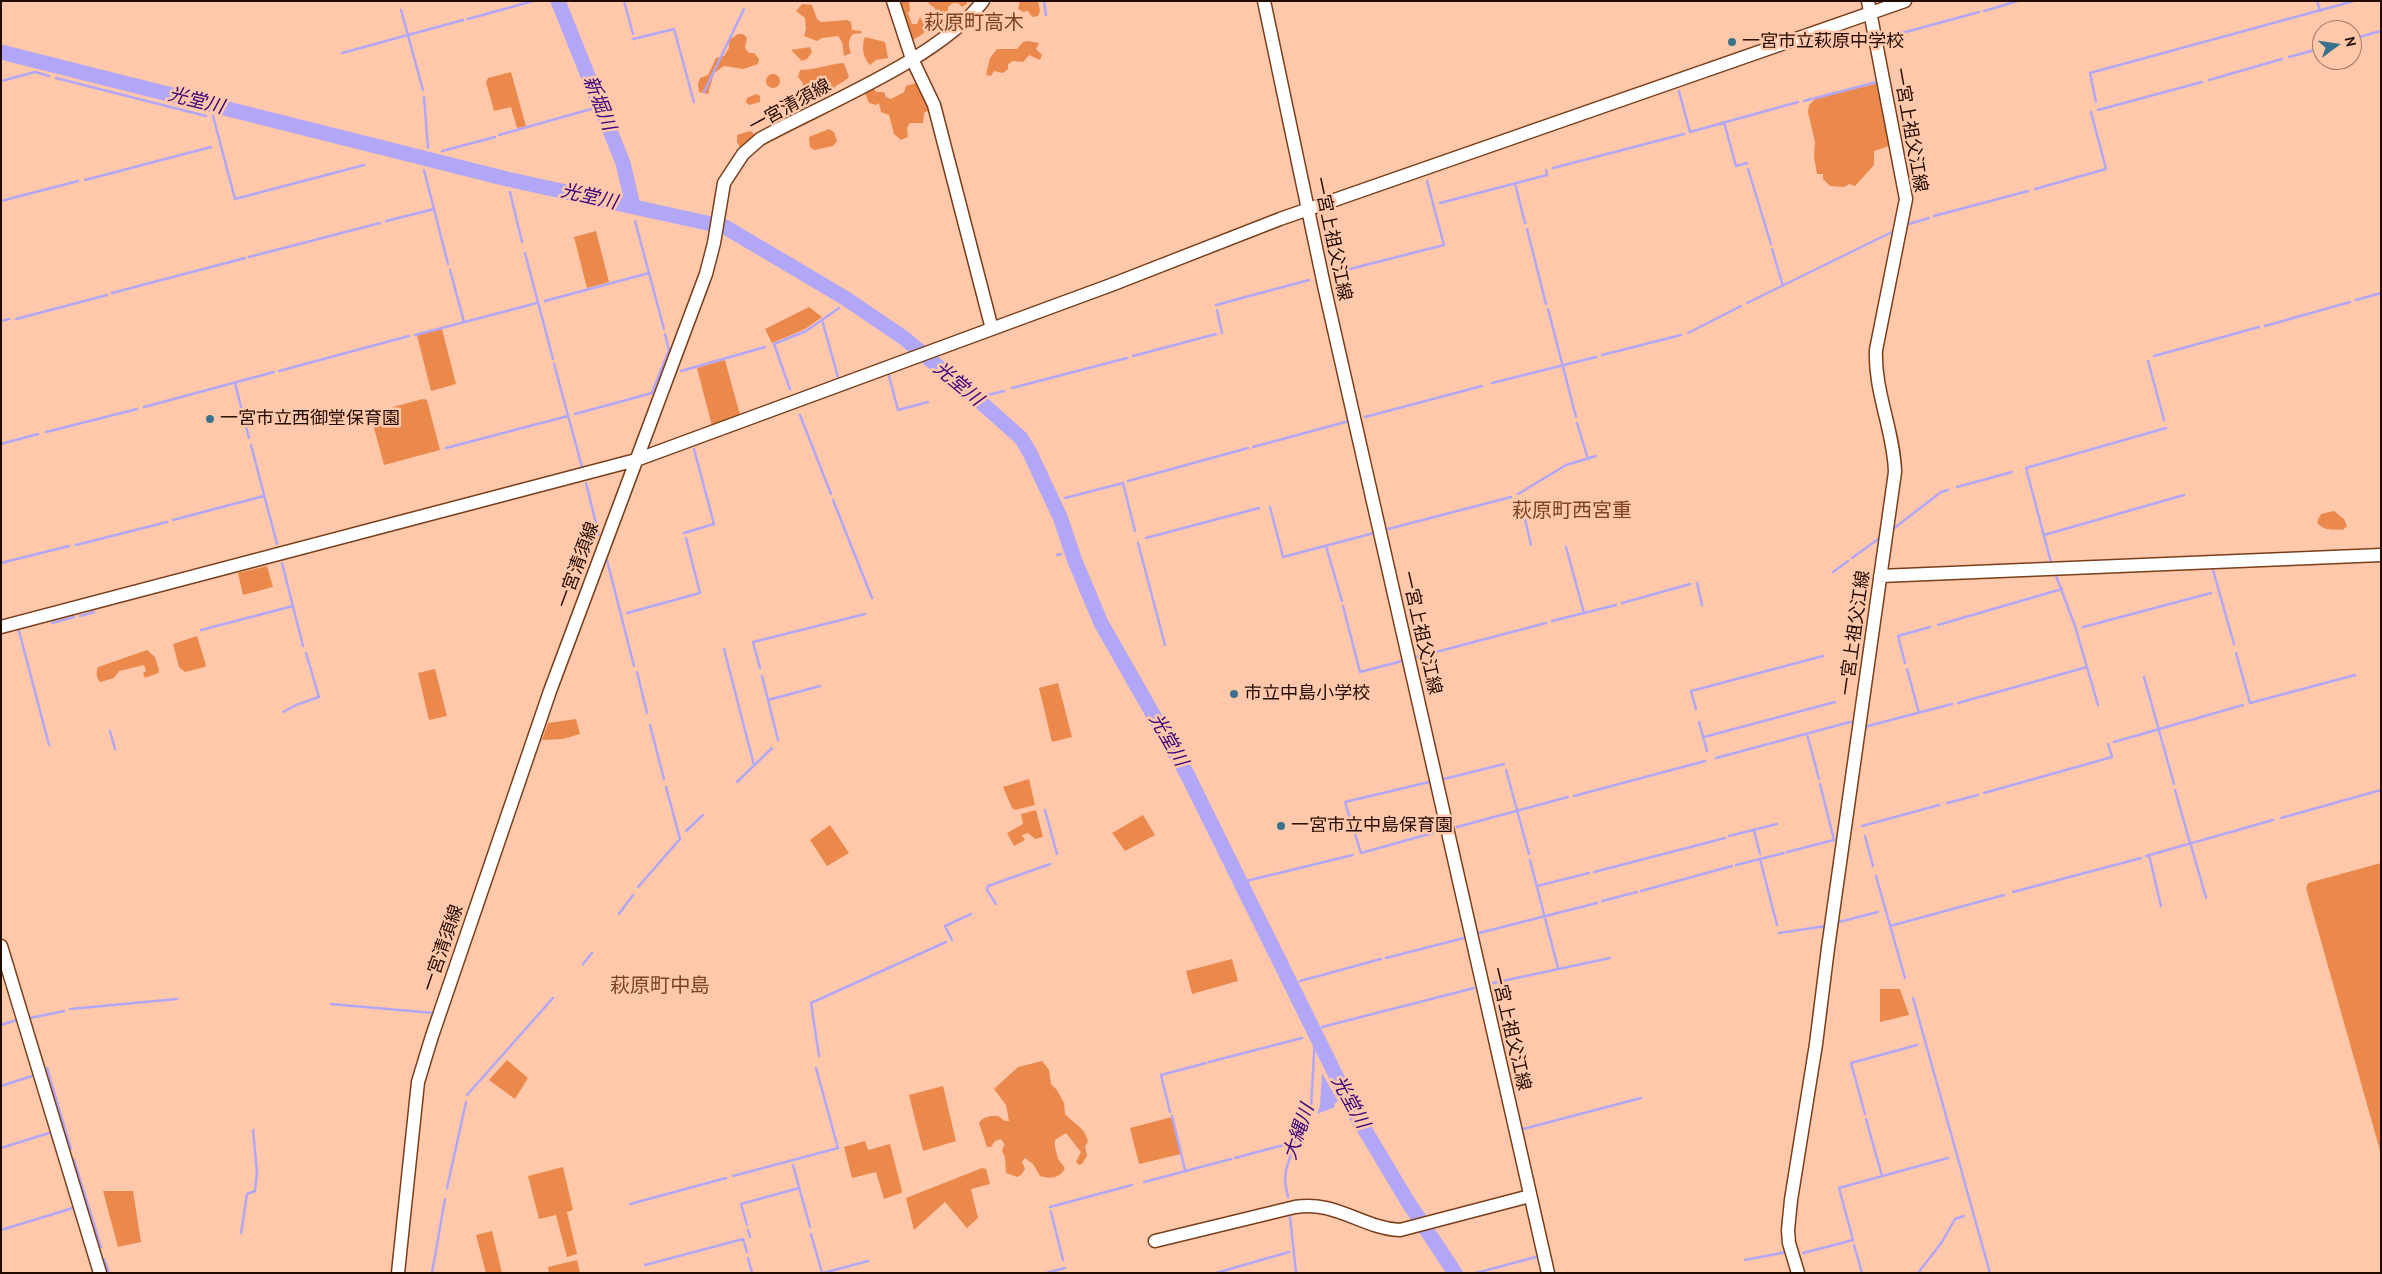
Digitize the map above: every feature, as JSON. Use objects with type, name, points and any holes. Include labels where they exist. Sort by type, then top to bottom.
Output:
[{"type":"main road","points":[[893,1],[912,59],[934,105],[992,329]]},
{"type":"main road","name":"一宮清須線","points":[[398,1273],[408,1164],[421,1072],[456,961],[550,691],[706,274],[716,232],[724,183],[743,154],[760,139],[912,59],[958,27],[976,12],[984,1]]},
{"type":"main road","name":"一宮上祖父江線","points":[[1264,1],[1308,210],[1548,1273]]},
{"type":"main road","points":[[1,627],[636,460],[915,358],[1308,210],[1869,7],[1905,1]]},
{"type":"main road","name":"一宮上祖父江線","points":[[1798,1273],[1789,1243],[1788,1230],[1791,1200],[1816,1044],[1894,472],[1891,438],[1877,367],[1876,350],[1906,198],[1869,7]]},
{"type":"main road","points":[[1880,576],[2381,555]]},
{"type":"main road","points":[[1,946],[100,1273]]},
{"type":"main road","points":[[1155,1241],[1294,1207],[1314,1205],[1337,1210],[1387,1229],[1400,1230],[1530,1196]]},
{"type":"shaded area","points":[[898,1],[909,1],[910,10],[908,13],[912,24],[917,24],[920,17],[926,28],[923,34],[913,40],[908,39]]},
{"type":"shaded area","points":[[928,1],[967,1],[967,4],[962,7],[958,3],[953,3],[948,7],[947,20],[953,27],[945,32],[934,7]]},
{"type":"shaded area","points":[[1020,1],[1038,1],[1040,11],[1038,16],[1032,17],[1028,11],[1023,12],[1018,9]]},
{"type":"shaded area","points":[[802,4],[812,5],[817,19],[821,22],[847,20],[851,22],[852,30],[861,31],[862,33],[853,34],[850,38],[851,53],[844,56],[842,42],[838,36],[822,38],[817,41],[804,36],[806,29],[805,18],[796,11]]},
{"type":"shaded area","points":[[738,34],[743,34],[747,38],[745,48],[749,53],[754,53],[759,59],[758,64],[743,69],[724,66],[714,73],[708,94],[699,92],[698,84],[700,78],[708,75],[716,58],[724,56],[729,48],[729,40]]},
{"type":"shaded area","points":[[865,37],[885,42],[888,58],[876,60],[870,65],[863,52]]},
{"type":"shaded area","points":[[1023,42],[1039,43],[1036,49],[1042,55],[1040,60],[1029,55],[1023,62],[1013,61],[1008,64],[1008,69],[1003,73],[994,71],[991,76],[986,75],[990,58],[997,49],[1017,49]]},
{"type":"shaded area","points":[[810,47],[812,52],[807,59],[802,61],[791,50]]},
{"type":"shaded area","points":[[844,63],[849,77],[847,79],[833,89],[825,87],[809,99],[805,96],[803,83],[798,77],[800,70]]},
{"type":"shaded area","points":[[511,72],[526,126],[517,128],[511,107],[494,111],[486,82],[488,78]]},
{"type":"shaded area","points":[[770,74],[776,74],[780,81],[776,88],[770,88],[766,84],[766,78]]},
{"type":"shaded area","points":[[916,83],[931,109],[924,113],[923,123],[910,123],[907,128],[908,137],[901,140],[894,134],[889,115],[881,112],[879,103],[876,105],[869,103],[864,91],[872,86],[876,92],[884,92],[886,97],[891,99],[904,92],[906,86]]},
{"type":"shaded area","points":[[1878,83],[1889,146],[1874,151],[1874,165],[1855,186],[1849,184],[1844,187],[1830,186],[1823,179],[1823,174],[1817,174],[1814,157],[1815,142],[1808,112],[1809,105],[1815,99]]},
{"type":"shaded area","points":[[756,94],[760,96],[760,102],[749,105],[746,102],[747,98]]},
{"type":"shaded area","points":[[829,129],[834,132],[837,141],[833,146],[814,150],[810,147],[809,137]]},
{"type":"shaded area","points":[[750,131],[755,134],[760,133],[742,151],[737,142],[737,135]]},
{"type":"shaded area","points":[[596,231],[609,282],[587,288],[574,237]]},
{"type":"shaded area","points":[[809,307],[822,317],[805,329],[772,343],[765,329]]},
{"type":"shaded area","points":[[442,329],[456,384],[431,391],[417,335]]},
{"type":"shaded area","points":[[725,360],[740,415],[712,426],[697,368]]},
{"type":"shaded area","points":[[423,399],[427,400],[440,450],[384,465],[370,413]]},
{"type":"shaded area","points":[[2334,511],[2344,519],[2347,526],[2343,530],[2325,529],[2317,522],[2321,514]]},
{"type":"shaded area","points":[[267,566],[273,587],[243,595],[238,573]]},
{"type":"shaded area","points":[[197,636],[206,665],[205,667],[185,672],[179,667],[173,644]]},
{"type":"shaded area","points":[[147,650],[155,657],[159,670],[158,673],[145,678],[143,673],[146,671],[144,665],[119,671],[114,678],[100,682],[97,674],[98,667]]},
{"type":"shaded area","points":[[435,669],[447,716],[429,720],[418,673]]},
{"type":"shaded area","points":[[1058,683],[1072,737],[1052,742],[1039,688]]},
{"type":"shaded area","points":[[576,719],[580,734],[563,739],[542,740],[548,723]]},
{"type":"shaded area","points":[[1029,779],[1035,805],[1015,810],[1012,808],[1003,787]]},
{"type":"shaded area","points":[[1036,810],[1043,837],[1035,839],[1028,833],[1022,835],[1025,840],[1014,846],[1007,833],[1023,824],[1021,814]]},
{"type":"shaded area","points":[[1143,815],[1155,835],[1125,851],[1112,833]]},
{"type":"shaded area","points":[[830,825],[849,853],[827,866],[810,840]]},
{"type":"shaded area","points":[[2381,863],[2381,1154],[2306,888],[2308,883]]},
{"type":"shaded area","points":[[1232,959],[1238,981],[1192,994],[1186,971]]},
{"type":"shaded area","points":[[1880,989],[1900,989],[1909,1015],[1880,1022]]},
{"type":"shaded area","points":[[507,1060],[528,1078],[515,1099],[489,1080]]},
{"type":"shaded area","points":[[1042,1061],[1049,1070],[1051,1084],[1057,1090],[1064,1103],[1065,1114],[1082,1129],[1087,1137],[1088,1142],[1085,1146],[1087,1156],[1082,1164],[1079,1165],[1076,1162],[1081,1152],[1066,1133],[1055,1140],[1058,1159],[1065,1168],[1063,1172],[1051,1178],[1040,1176],[1033,1164],[1025,1158],[1022,1162],[1025,1169],[1017,1177],[1006,1173],[1005,1157],[1002,1151],[1004,1145],[1006,1147],[1001,1139],[995,1141],[991,1147],[987,1147],[979,1123],[985,1118],[993,1116],[1009,1121],[1006,1105],[994,1089],[1018,1067]]},
{"type":"shaded area","points":[[1322,1073],[1338,1101],[1334,1104],[1335,1107],[1317,1114],[1320,1106]]},
{"type":"shaded area","points":[[943,1086],[956,1141],[923,1151],[909,1095]]},
{"type":"shaded area","points":[[1172,1117],[1181,1154],[1139,1164],[1130,1128]]},
{"type":"shaded area","points":[[865,1141],[868,1150],[890,1144],[901,1193],[884,1199],[876,1172],[852,1178],[844,1147]]},
{"type":"shaded area","points":[[563,1167],[573,1210],[567,1212],[577,1254],[567,1257],[556,1215],[539,1219],[528,1176]]},
{"type":"shaded area","points":[[982,1168],[986,1169],[990,1184],[971,1189],[978,1218],[967,1228],[945,1202],[914,1230],[906,1198]]},
{"type":"shaded area","points":[[103,1191],[133,1191],[141,1242],[118,1247]]},
{"type":"shaded area","points":[[492,1231],[502,1273],[486,1273],[476,1235]]},
{"type":"shaded area","points":[[577,1260],[580,1273],[549,1273],[548,1267]]},
{"type":"waterway","points":[[468,19],[533,1]]},
{"type":"waterway","name":"新堀川","points":[[558,1],[623,163],[633,206]]},
{"type":"waterway","points":[[624,1],[633,34]]},
{"type":"waterway","points":[[1044,1],[1046,15]]},
{"type":"waterway","points":[[1984,11],[2018,1]]},
{"type":"waterway","points":[[2317,1],[2320,11]]},
{"type":"waterway","points":[[2096,102],[2090,73],[2354,1]]},
{"type":"waterway","points":[[704,92],[744,9]]},
{"type":"waterway","points":[[401,10],[423,90]]},
{"type":"waterway","points":[[1880,39],[1979,12]]},
{"type":"waterway","points":[[342,53],[463,20]]},
{"type":"waterway","points":[[633,39],[674,29],[694,102]]},
{"type":"waterway","points":[[2362,36],[2381,31]]},
{"type":"waterway","points":[[2289,57],[2312,51]]},
{"type":"waterway","name":"光堂川","points":[[1,52],[507,179],[725,227],[845,298],[904,338],[976,398],[1021,438],[1030,453],[1060,517],[1075,561],[1101,623],[1187,774],[1353,1110],[1408,1202],[1455,1273]]},
{"type":"waterway","points":[[2209,80],[2282,59]]},
{"type":"waterway","points":[[1,81],[35,72],[49,76]]},
{"type":"waterway","points":[[56,78],[206,116]]},
{"type":"waterway","points":[[1804,101],[1877,82]]},
{"type":"waterway","points":[[2098,110],[2202,82]]},
{"type":"waterway","points":[[1679,91],[1690,132],[1798,102]]},
{"type":"waterway","points":[[424,97],[428,148]]},
{"type":"waterway","points":[[499,135],[591,109]]},
{"type":"waterway","points":[[2035,189],[2106,169],[2091,112]]},
{"type":"waterway","points":[[213,116],[235,199],[364,165]]},
{"type":"waterway","points":[[1724,122],[1736,166],[1747,163]]},
{"type":"waterway","points":[[1553,168],[1684,134]]},
{"type":"waterway","points":[[442,151],[495,137]]},
{"type":"waterway","points":[[85,180],[211,147]]},
{"type":"waterway","points":[[1748,169],[1771,244]]},
{"type":"waterway","points":[[424,170],[448,264]]},
{"type":"waterway","points":[[1440,203],[1547,175],[1546,170]]},
{"type":"waterway","points":[[1,201],[78,181]]},
{"type":"waterway","points":[[1334,273],[1444,245],[1427,181]]},
{"type":"waterway","points":[[1515,183],[1525,223]]},
{"type":"waterway","points":[[1934,216],[2028,191]]},
{"type":"waterway","points":[[510,192],[522,242]]},
{"type":"waterway","points":[[386,221],[434,209]]},
{"type":"waterway","points":[[1909,224],[1929,218]]},
{"type":"waterway","points":[[635,221],[664,329]]},
{"type":"waterway","points":[[249,257],[380,223]]},
{"type":"waterway","points":[[1527,229],[1546,304]]},
{"type":"waterway","points":[[1747,303],[1896,230]]},
{"type":"waterway","points":[[1772,249],[1783,286]]},
{"type":"waterway","points":[[525,253],[553,359]]},
{"type":"waterway","points":[[112,293],[245,258]]},
{"type":"waterway","points":[[450,270],[464,322]]},
{"type":"waterway","points":[[545,301],[649,273]]},
{"type":"waterway","points":[[1216,305],[1309,280]]},
{"type":"waterway","points":[[2356,300],[2381,293]]},
{"type":"waterway","points":[[16,319],[107,295]]},
{"type":"waterway","points":[[2265,326],[2350,302]]},
{"type":"waterway","points":[[415,335],[537,303]]},
{"type":"waterway","points":[[1688,333],[1741,306]]},
{"type":"waterway","points":[[790,389],[774,344],[806,331],[839,308]]},
{"type":"waterway","points":[[1548,309],[1576,417]]},
{"type":"waterway","points":[[1217,310],[1222,333]]},
{"type":"waterway","points":[[1,321],[9,319]]},
{"type":"waterway","points":[[822,320],[838,377]]},
{"type":"waterway","points":[[2154,356],[2259,327]]},
{"type":"waterway","points":[[575,414],[652,393],[669,350],[665,334]]},
{"type":"waterway","points":[[1133,356],[1216,334]]},
{"type":"waterway","points":[[1602,355],[1681,335]]},
{"type":"waterway","points":[[279,371],[409,336]]},
{"type":"waterway","points":[[681,371],[765,347]]},
{"type":"waterway","points":[[1492,383],[1596,357]]},
{"type":"waterway","points":[[1012,388],[1127,358]]},
{"type":"waterway","points":[[2148,361],[2164,420]]},
{"type":"waterway","points":[[554,364],[582,467]]},
{"type":"waterway","points":[[144,407],[274,372]]},
{"type":"waterway","points":[[889,376],[898,410],[928,402]]},
{"type":"waterway","points":[[235,383],[249,438]]},
{"type":"waterway","points":[[1365,417],[1482,386]]},
{"type":"waterway","points":[[988,395],[1004,391]]},
{"type":"waterway","points":[[976,398],[983,396]]},
{"type":"waterway","points":[[46,432],[137,409]]},
{"type":"waterway","points":[[800,415],[831,494]]},
{"type":"waterway","points":[[446,448],[568,416]]},
{"type":"waterway","points":[[1253,447],[1349,421]]},
{"type":"waterway","points":[[1577,423],[1588,459]]},
{"type":"waterway","points":[[2052,566],[2026,468],[2166,428]]},
{"type":"waterway","points":[[1,444],[38,434]]},
{"type":"waterway","points":[[251,445],[277,544]]},
{"type":"waterway","points":[[1128,481],[1248,448]]},
{"type":"waterway","points":[[684,533],[714,524],[694,449]]},
{"type":"waterway","points":[[1518,494],[1566,465],[1596,456]]},
{"type":"waterway","points":[[1957,487],[2012,472]]},
{"type":"waterway","points":[[586,483],[599,535]]},
{"type":"waterway","points":[[1065,498],[1123,483],[1135,531]]},
{"type":"waterway","points":[[1893,529],[1941,492],[1948,490]]},
{"type":"waterway","points":[[2044,535],[2184,495]]},
{"type":"waterway","points":[[173,520],[264,496]]},
{"type":"waterway","points":[[1388,529],[1511,497]]},
{"type":"waterway","points":[[833,500],[872,598]]},
{"type":"waterway","points":[[1270,507],[1283,557],[1374,533]]},
{"type":"waterway","points":[[1146,538],[1259,508]]},
{"type":"waterway","points":[[1525,519],[1531,545]]},
{"type":"waterway","points":[[76,545],[167,522]]},
{"type":"waterway","points":[[1852,558],[1881,537]]},
{"type":"waterway","points":[[627,613],[700,593],[686,538]]},
{"type":"waterway","points":[[1138,543],[1165,645]]},
{"type":"waterway","points":[[1,563],[69,546]]},
{"type":"waterway","points":[[1326,546],[1342,601]]},
{"type":"waterway","points":[[1566,547],[1584,613]]},
{"type":"waterway","points":[[1057,555],[1061,554]]},
{"type":"waterway","points":[[607,560],[634,666]]},
{"type":"waterway","points":[[1833,572],[1848,561]]},
{"type":"waterway","points":[[282,563],[303,646]]},
{"type":"waterway","points":[[2213,570],[2234,644]]},
{"type":"waterway","points":[[2055,573],[2075,626],[2098,705]]},
{"type":"waterway","points":[[1697,583],[1702,605]]},
{"type":"waterway","points":[[1622,603],[1690,584]]},
{"type":"waterway","points":[[1938,625],[2062,589]]},
{"type":"waterway","points":[[2083,627],[2211,593]]},
{"type":"waterway","points":[[1552,621],[1616,605]]},
{"type":"waterway","points":[[201,630],[293,606]]},
{"type":"waterway","points":[[1343,606],[1360,672],[1402,661]]},
{"type":"waterway","points":[[80,616],[94,612]]},
{"type":"waterway","points":[[760,668],[753,642],[865,614]]},
{"type":"waterway","points":[[52,623],[74,617]]},
{"type":"waterway","points":[[1417,657],[1546,623]]},
{"type":"waterway","points":[[1905,663],[1898,636],[1930,627]]},
{"type":"waterway","points":[[19,631],[49,745]]},
{"type":"waterway","points":[[724,649],[754,765]]},
{"type":"waterway","points":[[283,712],[319,697],[306,653]]},
{"type":"waterway","points":[[2236,653],[2250,703],[2355,675]]},
{"type":"waterway","points":[[1696,709],[1691,691],[1823,656]]},
{"type":"waterway","points":[[1958,703],[2087,667]]},
{"type":"waterway","points":[[1907,669],[1919,713]]},
{"type":"waterway","points":[[637,672],[647,713]]},
{"type":"waterway","points":[[762,676],[778,740]]},
{"type":"waterway","points":[[2144,677],[2174,784]]},
{"type":"waterway","points":[[768,700],[820,686]]},
{"type":"waterway","points":[[1704,737],[1835,702]]},
{"type":"waterway","points":[[1864,727],[1952,704]]},
{"type":"waterway","points":[[2114,742],[2243,705]]},
{"type":"waterway","points":[[1699,722],[1707,751]]},
{"type":"waterway","points":[[1716,758],[1850,722],[1855,723]]},
{"type":"waterway","points":[[650,725],[664,779]]},
{"type":"waterway","points":[[110,731],[115,749]]},
{"type":"waterway","points":[[1807,734],[1819,779]]},
{"type":"waterway","points":[[1984,793],[2112,757],[2108,744]]},
{"type":"waterway","points":[[737,782],[772,748]]},
{"type":"waterway","points":[[1574,796],[1705,761]]},
{"type":"waterway","points":[[1444,779],[1504,764]]},
{"type":"waterway","points":[[1506,770],[1529,854]]},
{"type":"waterway","points":[[1429,782],[1345,802],[1361,853],[1440,831]]},
{"type":"waterway","points":[[1787,852],[1834,840],[1820,784]]},
{"type":"waterway","points":[[638,887],[680,839],[666,787]]},
{"type":"waterway","points":[[2175,790],[2190,843]]},
{"type":"waterway","points":[[2281,818],[2381,790]]},
{"type":"waterway","points":[[1947,803],[1978,795]]},
{"type":"waterway","points":[[1457,827],[1568,797]]},
{"type":"waterway","points":[[1862,826],[1939,805]]},
{"type":"waterway","points":[[1045,810],[1057,854]]},
{"type":"waterway","points":[[686,831],[703,815]]},
{"type":"waterway","points":[[2146,856],[2273,820]]},
{"type":"waterway","points":[[1729,836],[1777,824]]},
{"type":"waterway","points":[[1754,830],[1760,854]]},
{"type":"waterway","points":[[1865,836],[1873,866]]},
{"type":"waterway","points":[[1594,872],[1725,838]]},
{"type":"waterway","points":[[2191,845],[2206,898]]},
{"type":"waterway","points":[[1736,865],[1784,853]]},
{"type":"waterway","points":[[1240,884],[1353,855]]},
{"type":"waterway","points":[[2149,855],[2161,906]]},
{"type":"waterway","points":[[2013,892],[2141,858]]},
{"type":"waterway","points":[[1760,859],[1777,925]]},
{"type":"waterway","points":[[1530,860],[1558,968]]},
{"type":"waterway","points":[[996,904],[987,890],[988,886],[1050,864]]},
{"type":"waterway","points":[[1641,891],[1732,866]]},
{"type":"waterway","points":[[1537,886],[1589,873]]},
{"type":"waterway","points":[[1876,876],[1905,978]]},
{"type":"waterway","points":[[1602,901],[1637,892]]},
{"type":"waterway","points":[[619,914],[633,895]]},
{"type":"waterway","points":[[1890,926],[2004,895]]},
{"type":"waterway","points":[[1479,933],[1597,903]]},
{"type":"waterway","points":[[1839,922],[1878,912]]},
{"type":"waterway","points":[[952,940],[945,926],[971,914]]},
{"type":"waterway","points":[[1779,933],[1826,926]]},
{"type":"waterway","points":[[1386,958],[1464,938]]},
{"type":"waterway","points":[[819,1056],[811,1003],[946,942]]},
{"type":"waterway","points":[[583,964],[592,953]]},
{"type":"waterway","points":[[1493,983],[1610,958]]},
{"type":"waterway","points":[[1300,981],[1381,959]]},
{"type":"waterway","points":[[1322,1027],[1474,988]]},
{"type":"waterway","points":[[467,1095],[553,998]]},
{"type":"waterway","points":[[1913,998],[1990,1273]]},
{"type":"waterway","points":[[70,1009],[177,999]]},
{"type":"waterway","points":[[331,1004],[433,1013]]},
{"type":"waterway","points":[[30,1018],[64,1011]]},
{"type":"waterway","points":[[1,1025],[17,1020]]},
{"type":"waterway","name":"大縄川","points":[[1288,1197],[1285,1182],[1286,1170],[1295,1141],[1311,1108],[1315,1037]]},
{"type":"waterway","points":[[1209,1062],[1302,1038]]},
{"type":"waterway","points":[[1865,1114],[1851,1063],[1917,1045]]},
{"type":"waterway","points":[[1170,1112],[1161,1075],[1206,1063]]},
{"type":"waterway","points":[[47,1068],[71,1149]]},
{"type":"waterway","points":[[733,1176],[838,1148],[816,1068]]},
{"type":"waterway","points":[[1,1086],[32,1076]]},
{"type":"waterway","points":[[1523,1129],[1641,1098]]},
{"type":"waterway","points":[[447,1188],[466,1102]]},
{"type":"waterway","points":[[1172,1116],[1185,1170]]},
{"type":"waterway","points":[[1866,1119],[1882,1176]]},
{"type":"waterway","points":[[241,1233],[247,1194],[255,1191],[257,1172],[253,1130]]},
{"type":"waterway","points":[[1,1148],[49,1133]]},
{"type":"waterway","points":[[1235,1158],[1287,1144]]},
{"type":"waterway","points":[[1803,1253],[1853,1240],[1839,1188],[1948,1158]]},
{"type":"waterway","points":[[1144,1182],[1231,1159]]},
{"type":"waterway","points":[[74,1160],[101,1247]]},
{"type":"waterway","points":[[793,1165],[810,1227]]},
{"type":"waterway","points":[[630,1204],[726,1178]]},
{"type":"waterway","points":[[1050,1207],[1132,1185]]},
{"type":"waterway","points":[[747,1225],[741,1204],[799,1188]]},
{"type":"waterway","points":[[432,1273],[445,1199]]},
{"type":"waterway","points":[[1,1230],[73,1208]]},
{"type":"waterway","points":[[1051,1212],[1063,1260]]},
{"type":"waterway","name":"大縄川","points":[[1290,1216],[1296,1273]]},
{"type":"waterway","points":[[1918,1273],[1942,1242],[1955,1219],[1964,1216]]},
{"type":"waterway","points":[[748,1230],[750,1237]]},
{"type":"waterway","points":[[811,1234],[822,1273]]},
{"type":"waterway","points":[[645,1265],[743,1239],[747,1252]]},
{"type":"waterway","points":[[1854,1245],[1862,1273]]},
{"type":"waterway","points":[[1216,1273],[1289,1252]]},
{"type":"waterway","points":[[1745,1260],[1786,1252]]},
{"type":"waterway","points":[[1476,1273],[1536,1257]]},
{"type":"waterway","points":[[748,1258],[752,1273]]},
{"type":"waterway","points":[[104,1259],[109,1273]]},
{"type":"waterway","points":[[823,1273],[868,1261]]},
{"type":"waterway","points":[[1046,1273],[1065,1268]]},
{"type":"place","name":"一宮市立萩原中学校","points":[[1732,42]]},
{"type":"place","name":"一宮市立西御堂保育園","points":[[210,419]]},
{"type":"place","name":"市立中島小学校","points":[[1234,694]]},
{"type":"place","name":"一宮市立中島保育園","points":[[1281,826]]},
{"type":"district","name":"萩原町高木","points":[[974,23]]},
{"type":"district","name":"萩原町西宮重","points":[[1572,511]]},
{"type":"district","name":"萩原町中島","points":[[660,986]]}]
